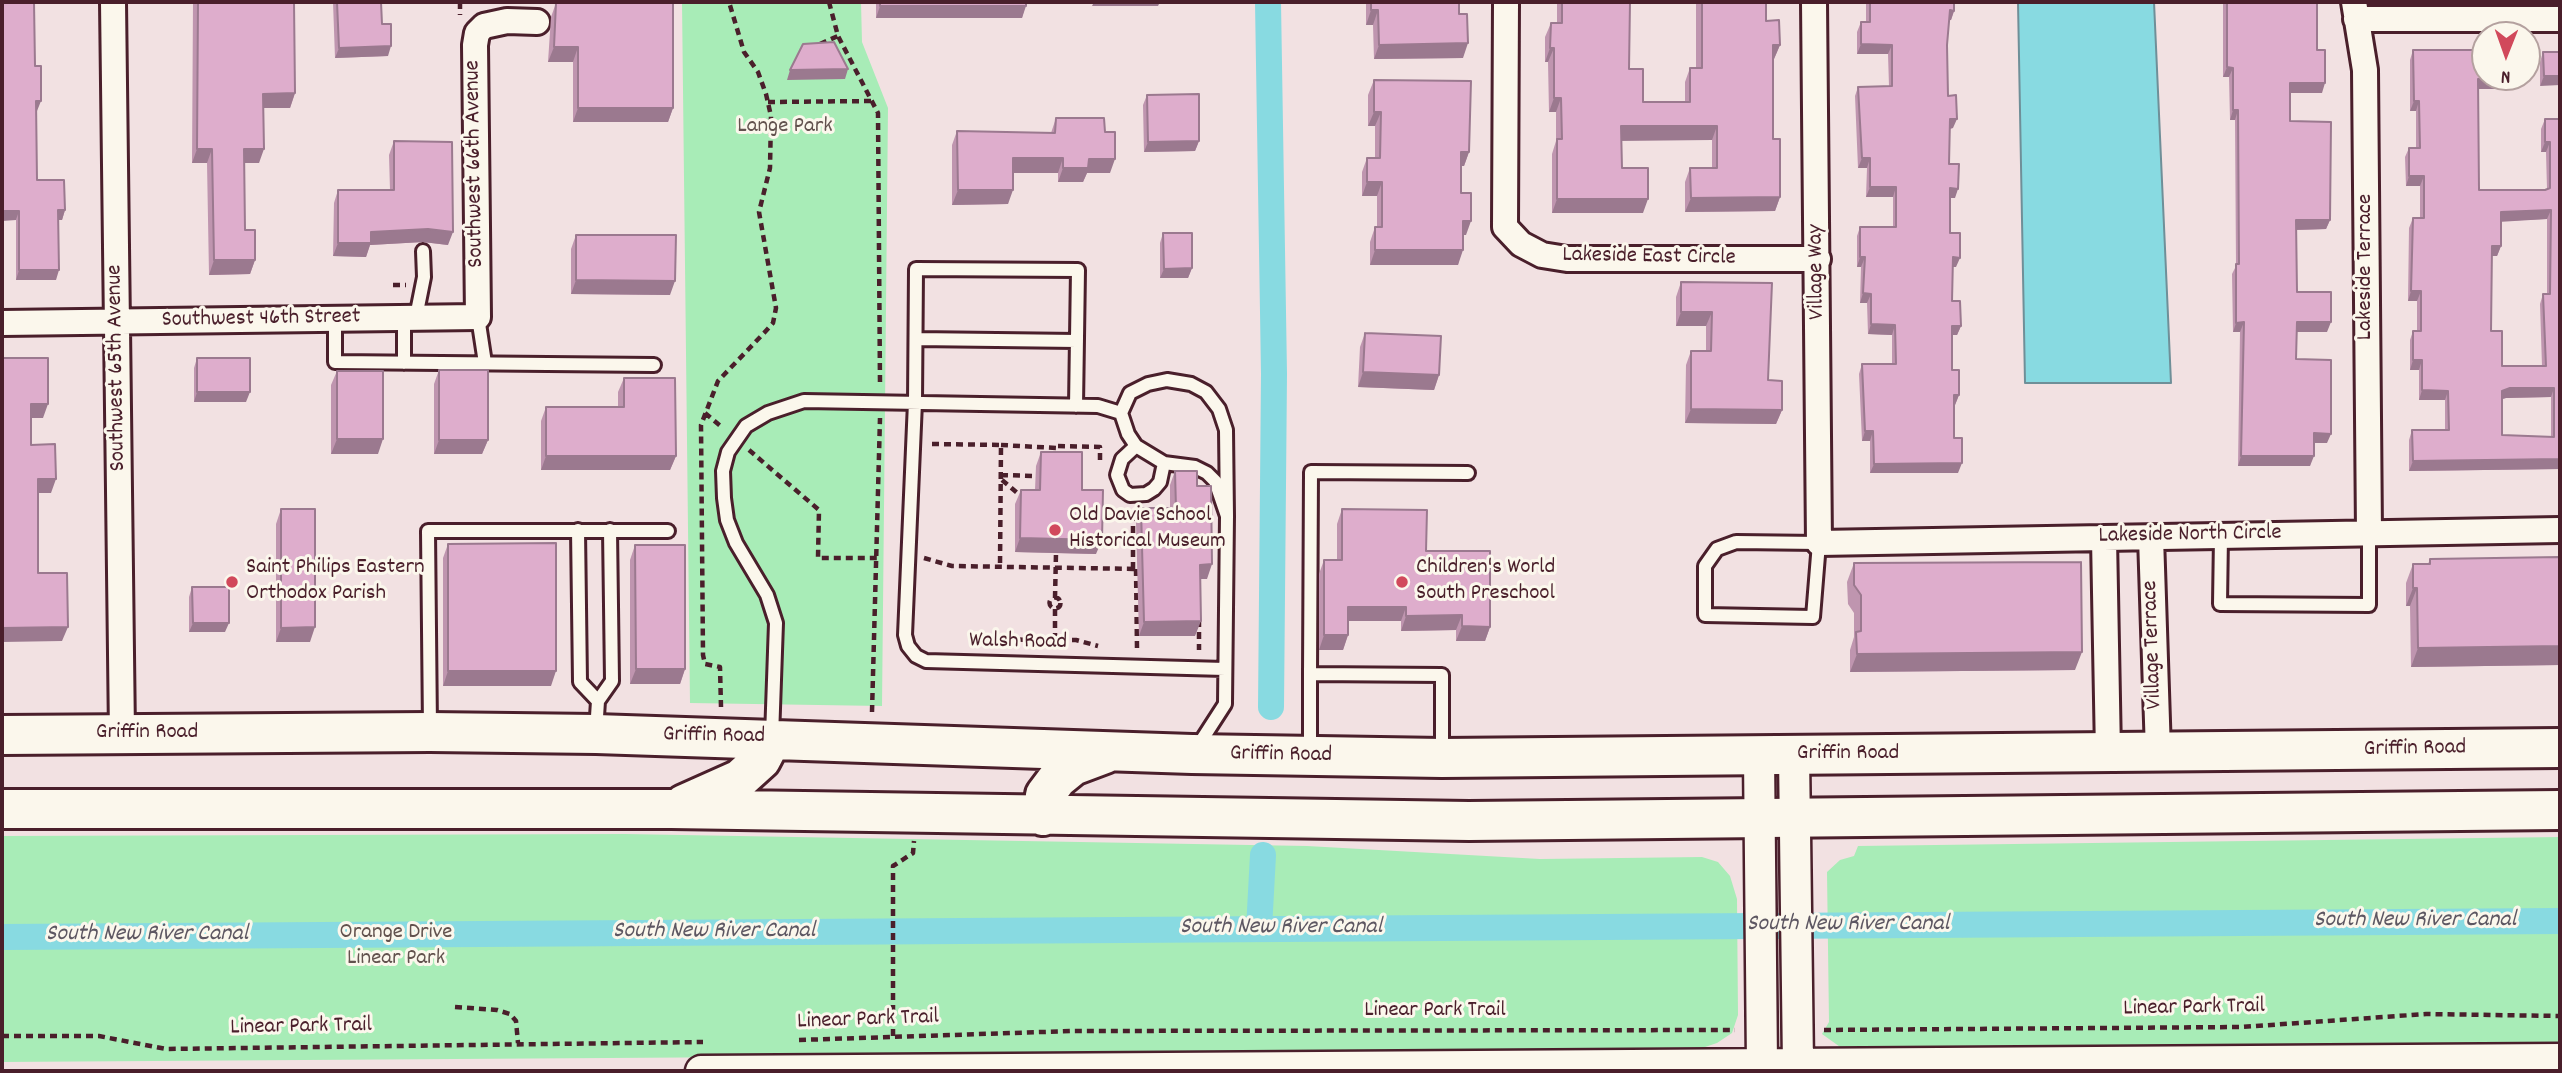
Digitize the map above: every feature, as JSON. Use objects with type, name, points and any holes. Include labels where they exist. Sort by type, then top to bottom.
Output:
[{"type":"main road","name":"Griffin Road","points":[[2,735],[430,732],[597,718],[772,739],[1311,757],[2560,748]]},
{"type":"main road","points":[[671,809],[740,779],[761,760],[772,739]]},
{"type":"main road","points":[[1043,816],[1045,795],[1057,779],[1073,766],[1114,751]]},
{"type":"main road","points":[[2,809],[671,809],[1469,821],[2560,810]]},
{"type":"street","name":"Southwest 65th Avenue","points":[[113,2],[122,734]]},
{"type":"street","name":"Lakeside East Circle","points":[[1506,2],[1505,227],[1521,244],[1542,255],[1567,259],[1818,259]]},
{"type":"street","name":"Village Way","points":[[1815,2],[1819,543]]},
{"type":"street","points":[[2355,10],[2560,19]]},
{"type":"street","name":"Lakeside Terrace","points":[[2355,10],[2365,70],[2369,533]]},
{"type":"street","name":"Southwest 66th Avenue","points":[[478,317],[477,33],[484,26],[507,21],[537,22]]},
{"type":"street","name":"Southwest 46th Street","points":[[2,323],[478,317]]},
{"type":"street","name":"Lakeside North Circle","points":[[1819,543],[2560,530]]},
{"type":"street","name":"Village Terrace","points":[[2151,537],[2158,752]]},
{"type":"street","name":"Village Terrace","points":[[2105,538],[2108,753]]},
{"type":"street","points":[[1776,755],[1777,818],[1795,865],[1798,1065]]},
{"type":"street","points":[[1762,1065],[1749,1025],[1760,865],[1777,818]]},
{"type":"street","points":[[701,1071],[1668,1068],[1762,1065],[2156,1067],[2559,1063]]},
{"type":"lane","points":[[404,363],[410,317],[424,277],[423,250]]},
{"type":"lane","name":"Walsh Road","points":[[1076,406],[1077,270],[916,269],[915,402],[905,635],[916,656],[926,661],[1225,669]]},
{"type":"lane","points":[[335,317],[334,362],[654,365]]},
{"type":"lane","points":[[478,317],[485,363]]},
{"type":"lane","points":[[916,339],[1077,341]]},
{"type":"lane","points":[[1192,754],[1225,704],[1227,516],[1226,430],[1219,409],[1206,392],[1191,384],[1167,380],[1148,384],[1130,393],[1121,413],[1128,434],[1136,446],[1164,463],[1195,467],[1207,473],[1215,481],[1227,516]]},
{"type":"lane","points":[[772,739],[776,624],[767,595],[736,543],[727,520],[724,498],[723,471],[736,439],[746,426],[768,413],[804,401],[1098,406],[1121,413]]},
{"type":"lane","points":[[1136,446],[1122,459],[1117,475],[1123,490],[1130,495],[1146,494],[1154,489],[1160,482],[1164,463]]},
{"type":"lane","points":[[1311,757],[1311,472],[1468,473]]},
{"type":"lane","points":[[578,530],[580,682],[597,718]]},
{"type":"lane","points":[[597,718],[612,681],[610,530]]},
{"type":"lane","points":[[430,732],[428,531],[668,531]]},
{"type":"lane","points":[[2221,536],[2220,604],[2369,605],[2369,533]]},
{"type":"lane","points":[[1736,542],[1819,543],[1813,617],[1705,615],[1705,566],[1717,549],[1736,542]]},
{"type":"lane","points":[[1310,674],[1442,675],[1442,758]]},
{"type":"path","points":[[720,708],[720,667],[705,664],[703,655],[701,425],[718,381],[764,333],[772,323],[776,309],[759,220],[770,168],[768,102],[758,72],[744,52],[729,2]]},
{"type":"path","points":[[829,2],[838,36],[873,101],[878,118],[880,395]]},
{"type":"path","points":[[820,44],[838,36]]},
{"type":"path","points":[[768,102],[873,101]]},
{"type":"path","points":[[872,712],[880,411]]},
{"type":"path","points":[[705,413],[819,510],[818,558],[877,558]]},
{"type":"path","points":[[932,444],[1101,447],[1100,474]]},
{"type":"path","points":[[1000,566],[1001,445]]},
{"type":"path","points":[[1058,446],[1058,456]]},
{"type":"path","points":[[1001,477],[1035,475]]},
{"type":"path","points":[[1001,477],[1024,499]]},
{"type":"path","points":[[1122,507],[1133,514],[1146,514]]},
{"type":"path","points":[[1128,652],[1137,652],[1133,514]]},
{"type":"path","points":[[1055,640],[1055,609],[1050,604],[1055,598],[1056,553]]},
{"type":"path","points":[[923,558],[952,566],[1136,569]]},
{"type":"path","points":[[1187,652],[1199,652],[1199,612]]},
{"type":"path","points":[[969,639],[1076,640],[1109,649]]},
{"type":"path","points":[[893,1036],[893,866],[913,853],[914,839]]},
{"type":"path","points":[[455,1007],[497,1010],[510,1014],[516,1021],[518,1043]]},
{"type":"path","name":"Linear Park Trail","points":[[1827,1030],[2242,1027],[2426,1014],[2560,1016]]},
{"type":"path","name":"Linear Park Trail","points":[[787,1041],[1073,1031],[1749,1025]]},
{"type":"path","name":"Linear Park Trail","points":[[2,1036],[99,1036],[166,1049],[708,1042]]},
{"type":"green space","name":"Lange Park","points":[[682,2],[861,2],[862,42],[888,108],[882,706],[690,703]]},
{"type":"green space","name":"Orange Drive Linear Park","points":[[625,834],[1307,846],[1540,859],[1702,857],[1718,862],[1730,876],[1737,899],[1738,1015],[1732,1033],[1717,1043],[1699,1049],[1666,1051],[2,1062],[2,836]]},
{"type":"green space","points":[[2560,837],[2560,1046],[1860,1052],[1843,1049],[1822,1034],[1829,1022],[1827,872],[1840,860],[1854,856],[1858,846]]},
{"type":"water","points":[[2018,2],[2154,2],[2171,383],[2025,383]]},
{"type":"building","points":[[2,2],[34,2],[35,66],[41,66],[41,101],[36,101],[37,180],[64,180],[65,210],[58,210],[59,270],[19,270],[19,211],[2,211]]},
{"type":"building","points":[[198,2],[294,2],[295,93],[263,94],[264,149],[244,149],[245,230],[255,230],[255,260],[214,260],[212,149],[197,149]]},
{"type":"building","points":[[337,2],[381,2],[382,24],[391,24],[391,46],[339,48]]},
{"type":"building","points":[[880,2],[1026,2],[1026,6],[880,6]]},
{"type":"building","points":[[1371,2],[1459,2],[1459,14],[1467,14],[1468,43],[1379,45],[1378,10],[1371,10]]},
{"type":"building","points":[[1562,2],[1630,2],[1629,69],[1643,69],[1643,102],[1690,102],[1690,68],[1702,68],[1702,2],[1766,2],[1766,21],[1779,20],[1780,45],[1773,45],[1773,139],[1780,139],[1780,197],[1691,198],[1690,168],[1717,168],[1717,126],[1621,126],[1622,168],[1648,168],[1648,199],[1557,199],[1557,139],[1562,139],[1561,98],[1554,98],[1554,48],[1550,48],[1551,23],[1562,23]]},
{"type":"building","points":[[1870,2],[1954,2],[1954,11],[1950,10],[1947,45],[1948,96],[1956,95],[1957,119],[1950,119],[1949,164],[1959,164],[1958,189],[1950,188],[1950,233],[1960,233],[1960,258],[1953,257],[1952,301],[1960,301],[1961,326],[1952,326],[1952,370],[1959,370],[1959,395],[1954,395],[1954,438],[1962,438],[1962,463],[1874,464],[1873,431],[1865,431],[1862,364],[1896,364],[1895,325],[1871,324],[1871,294],[1863,293],[1865,257],[1860,257],[1860,227],[1896,227],[1896,187],[1870,187],[1870,158],[1862,158],[1858,87],[1892,86],[1892,45],[1861,44],[1861,22],[1870,22]]},
{"type":"building","points":[[2227,2],[2317,2],[2317,50],[2325,50],[2325,83],[2290,83],[2290,121],[2331,122],[2330,220],[2296,220],[2297,292],[2331,292],[2331,322],[2297,322],[2296,359],[2331,360],[2331,434],[2314,433],[2314,456],[2241,456],[2244,322],[2236,323],[2236,264],[2239,264],[2238,110],[2233,110],[2233,68],[2227,67]]},
{"type":"building","points":[[556,3],[673,3],[673,108],[578,108],[578,47],[554,47]]},
{"type":"building","points":[[834,42],[848,69],[790,70],[803,44]]},
{"type":"building","points":[[2413,50],[2471,50],[2471,91],[2478,91],[2479,190],[2550,188],[2550,142],[2545,142],[2545,119],[2560,119],[2560,459],[2413,461],[2412,430],[2449,430],[2448,391],[2422,390],[2422,360],[2413,360],[2413,331],[2421,331],[2421,291],[2411,291],[2413,218],[2424,218],[2424,176],[2409,176],[2409,148],[2420,148],[2419,101],[2414,101]],"holes":[[[2551,210],[2550,294],[2543,294],[2546,366],[2502,366],[2502,331],[2491,331],[2492,246],[2501,246],[2501,212]],[[2510,388],[2554,388],[2554,437],[2502,435],[2502,391]]]},
{"type":"building","points":[[2543,52],[2560,52],[2560,76],[2544,76]]},
{"type":"building","points":[[1374,80],[1471,81],[1469,152],[1461,152],[1461,193],[1471,193],[1471,221],[1463,221],[1463,250],[1375,250],[1375,227],[1382,227],[1382,182],[1367,182],[1367,158],[1380,158],[1381,112],[1374,112]]},
{"type":"building","points":[[1199,94],[1199,141],[1148,142],[1147,95]]},
{"type":"building","points":[[1056,118],[1104,118],[1105,132],[1115,132],[1115,159],[1089,159],[1088,168],[1063,168],[1063,158],[1013,158],[1013,190],[958,190],[957,131],[1055,133]]},
{"type":"building","points":[[394,141],[452,142],[453,232],[428,229],[371,232],[371,243],[338,243],[338,190],[394,190]]},
{"type":"building","points":[[1163,233],[1192,233],[1192,268],[1164,269]]},
{"type":"building","points":[[576,235],[676,235],[675,281],[576,280]]},
{"type":"building","points":[[1681,282],[1772,283],[1768,380],[1782,381],[1782,410],[1691,409],[1691,351],[1711,351],[1712,312],[1681,312]]},
{"type":"building","points":[[1365,333],[1441,336],[1439,375],[1363,372]]},
{"type":"building","points":[[2,358],[48,358],[48,404],[31,404],[31,445],[55,444],[56,479],[38,479],[38,573],[67,573],[68,627],[2,628]]},
{"type":"building","points":[[197,358],[250,358],[250,392],[197,392]]},
{"type":"building","points":[[439,370],[488,370],[488,440],[439,440]]},
{"type":"building","points":[[337,371],[383,371],[383,439],[337,439]]},
{"type":"building","points":[[624,378],[675,378],[676,456],[546,456],[546,407],[624,407]]},
{"type":"building","points":[[1041,452],[1082,452],[1082,490],[1103,490],[1102,540],[1020,538],[1021,490],[1040,490]]},
{"type":"building","points":[[1175,471],[1197,471],[1197,486],[1211,486],[1212,564],[1200,565],[1201,621],[1144,622],[1141,508],[1176,508]]},
{"type":"building","points":[[281,509],[315,509],[315,627],[281,628]]},
{"type":"building","name":"Children's World South Preschool","points":[[1342,509],[1427,510],[1426,551],[1490,551],[1490,627],[1462,626],[1462,615],[1406,616],[1406,607],[1348,607],[1348,635],[1324,635],[1324,560],[1342,560]]},
{"type":"building","points":[[556,543],[556,671],[448,671],[448,544]]},
{"type":"building","points":[[635,545],[685,545],[685,669],[636,669]]},
{"type":"building","points":[[2560,557],[2560,646],[2418,648],[2417,588],[2413,588],[2413,564],[2430,564],[2430,559]]},
{"type":"building","points":[[2081,562],[2082,652],[1857,654],[1856,632],[1861,631],[1861,595],[1854,585],[1854,563]]},
{"type":"building","points":[[192,587],[229,587],[229,623],[193,623]]},
{"type":"waterway","points":[[1268,2],[1274,374],[1271,707]]},
{"type":"waterway","points":[[1259,929],[1263,855]]},
{"type":"waterway","name":"South New River Canal","points":[[2,937],[2560,921]]},
{"type":"place","name":"Old Davie School Historical Museum","points":[[1055,530]]},
{"type":"place","name":"Saint Philips Eastern Orthodox Parish","points":[[232,582]]},
{"type":"place","name":"Children's World South Preschool","points":[[1402,582]]}]
